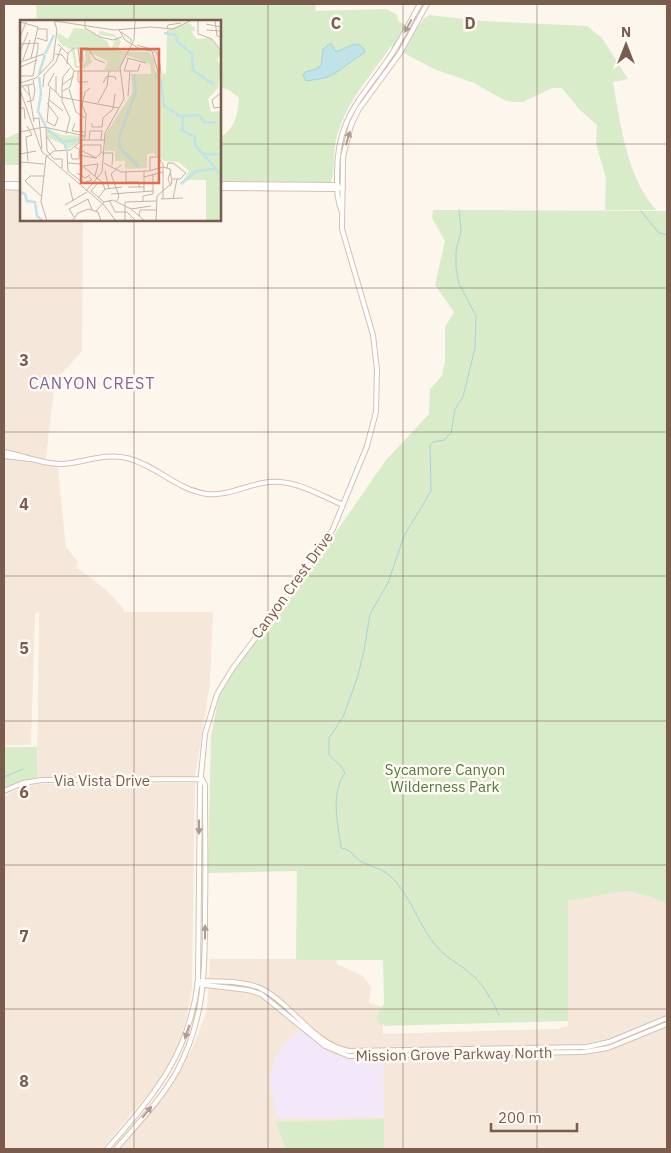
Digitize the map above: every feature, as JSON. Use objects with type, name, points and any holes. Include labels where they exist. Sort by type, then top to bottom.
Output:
[{"type":"main road","name":"Canyon Crest Drive","points":[[342,212],[338,203],[337,155],[350,114],[358,98],[396,47],[420,4]]},
{"type":"main road","name":"Canyon Crest Drive","points":[[108,1149],[163,1082],[188,1032],[198,982],[200,785],[205,734],[217,694],[247,646],[315,558],[333,529],[369,439],[378,390],[372,335],[347,253],[342,229],[344,205],[343,157],[354,118],[400,52],[427,4]]},
{"type":"main road","points":[[221,184],[337,187]]},
{"type":"main road","points":[[4,186],[20,186]]},
{"type":"main road","points":[[221,188],[343,186]]},
{"type":"main road","points":[[4,452],[21,454],[32,459]]},
{"type":"main road","points":[[4,456],[64,464],[111,455],[130,459],[195,491],[226,493],[261,483],[283,482],[343,505]]},
{"type":"main road","name":"Canyon Crest Drive","points":[[116,1149],[165,1090],[176,1072],[193,1034],[204,983],[205,785],[202,779]]},
{"type":"main road","name":"Via Vista Drive","points":[[4,791],[24,783],[42,780],[202,779]]},
{"type":"main road","name":"Mission Grove Parkway North","points":[[198,982],[261,994],[325,1046],[341,1054],[355,1056],[583,1052],[608,1048],[667,1024]]},
{"type":"main road","name":"Mission Grove Parkway North","points":[[204,983],[241,984],[262,989],[327,1042],[349,1051],[587,1047],[608,1042],[667,1018]]},
{"type":"shaded area","points":[[4,189],[20,189],[20,221],[83,221],[82,351],[55,381],[45,466],[58,468],[66,547],[78,562],[76,567],[105,589],[123,608],[124,612],[213,612],[210,684],[195,777],[40,778],[37,776],[39,612],[35,614],[31,745],[4,745]]},
{"type":"shaded area","points":[[195,783],[192,987],[178,1049],[160,1080],[102,1149],[4,1149],[4,796],[29,784]]},
{"type":"shaded area","points":[[627,891],[651,897],[667,904],[667,1149],[120,1149],[168,1090],[193,1047],[207,1010],[210,959],[336,959],[337,964],[363,976],[371,987],[369,1003],[383,1007],[383,1034],[557,1029],[568,1026],[568,901]]},
{"type":"shaded area","points":[[299,1030],[334,1054],[353,1059],[383,1059],[384,1117],[278,1118],[270,1089],[271,1074],[275,1059],[283,1046]]},
{"type":"green space","points":[[36,4],[316,4],[315,11],[387,9],[397,15],[398,21],[403,24],[420,25],[424,18],[430,15],[482,21],[587,26],[602,38],[628,79],[613,82],[622,133],[631,166],[646,196],[656,210],[605,210],[606,178],[596,144],[597,125],[579,109],[562,88],[552,88],[523,102],[504,100],[474,83],[434,69],[391,46],[360,89],[341,123],[336,141],[331,182],[221,181],[221,136],[232,126],[237,115],[239,98],[229,90],[221,87],[221,20],[37,20]]},
{"type":"green space","points":[[20,132],[20,165],[4,165],[4,139]]},
{"type":"green space","name":"Sycamore Canyon Wilderness Park","points":[[433,210],[667,211],[667,904],[651,897],[627,891],[568,901],[568,1021],[384,1026],[383,1024],[381,1026],[376,1018],[384,1003],[383,960],[296,960],[297,871],[208,873],[211,736],[219,696],[235,668],[254,642],[278,616],[386,460],[429,414],[430,389],[442,376],[445,361],[445,327],[454,312],[435,285],[445,241],[432,218]]},
{"type":"green space","points":[[4,747],[37,747],[37,780],[4,791]]},
{"type":"green space","points":[[384,1119],[384,1149],[286,1149],[276,1122]]},
{"type":"water","points":[[331,43],[335,51],[355,44],[362,47],[365,52],[334,74],[325,78],[306,81],[303,75],[305,72],[316,69],[321,65],[323,49]]},
{"type":"waterway","points":[[459,210],[461,231],[456,251],[456,268],[459,284],[476,316],[475,348],[463,397],[455,409],[451,433],[444,440],[433,442],[430,445],[431,491],[404,536],[388,583],[370,614],[357,679],[343,717],[329,738],[329,755],[341,766],[345,773],[340,781],[336,800],[341,848],[348,850],[362,862],[380,869],[397,883],[431,940],[450,959],[476,978],[484,988],[499,1015]]},
{"type":"waterway","points":[[641,211],[659,233],[667,235]]},
{"type":"waterway","points":[[4,777],[23,769]]},
{"type":"district","name":"CANYON CREST","points":[[92,383]]}]
